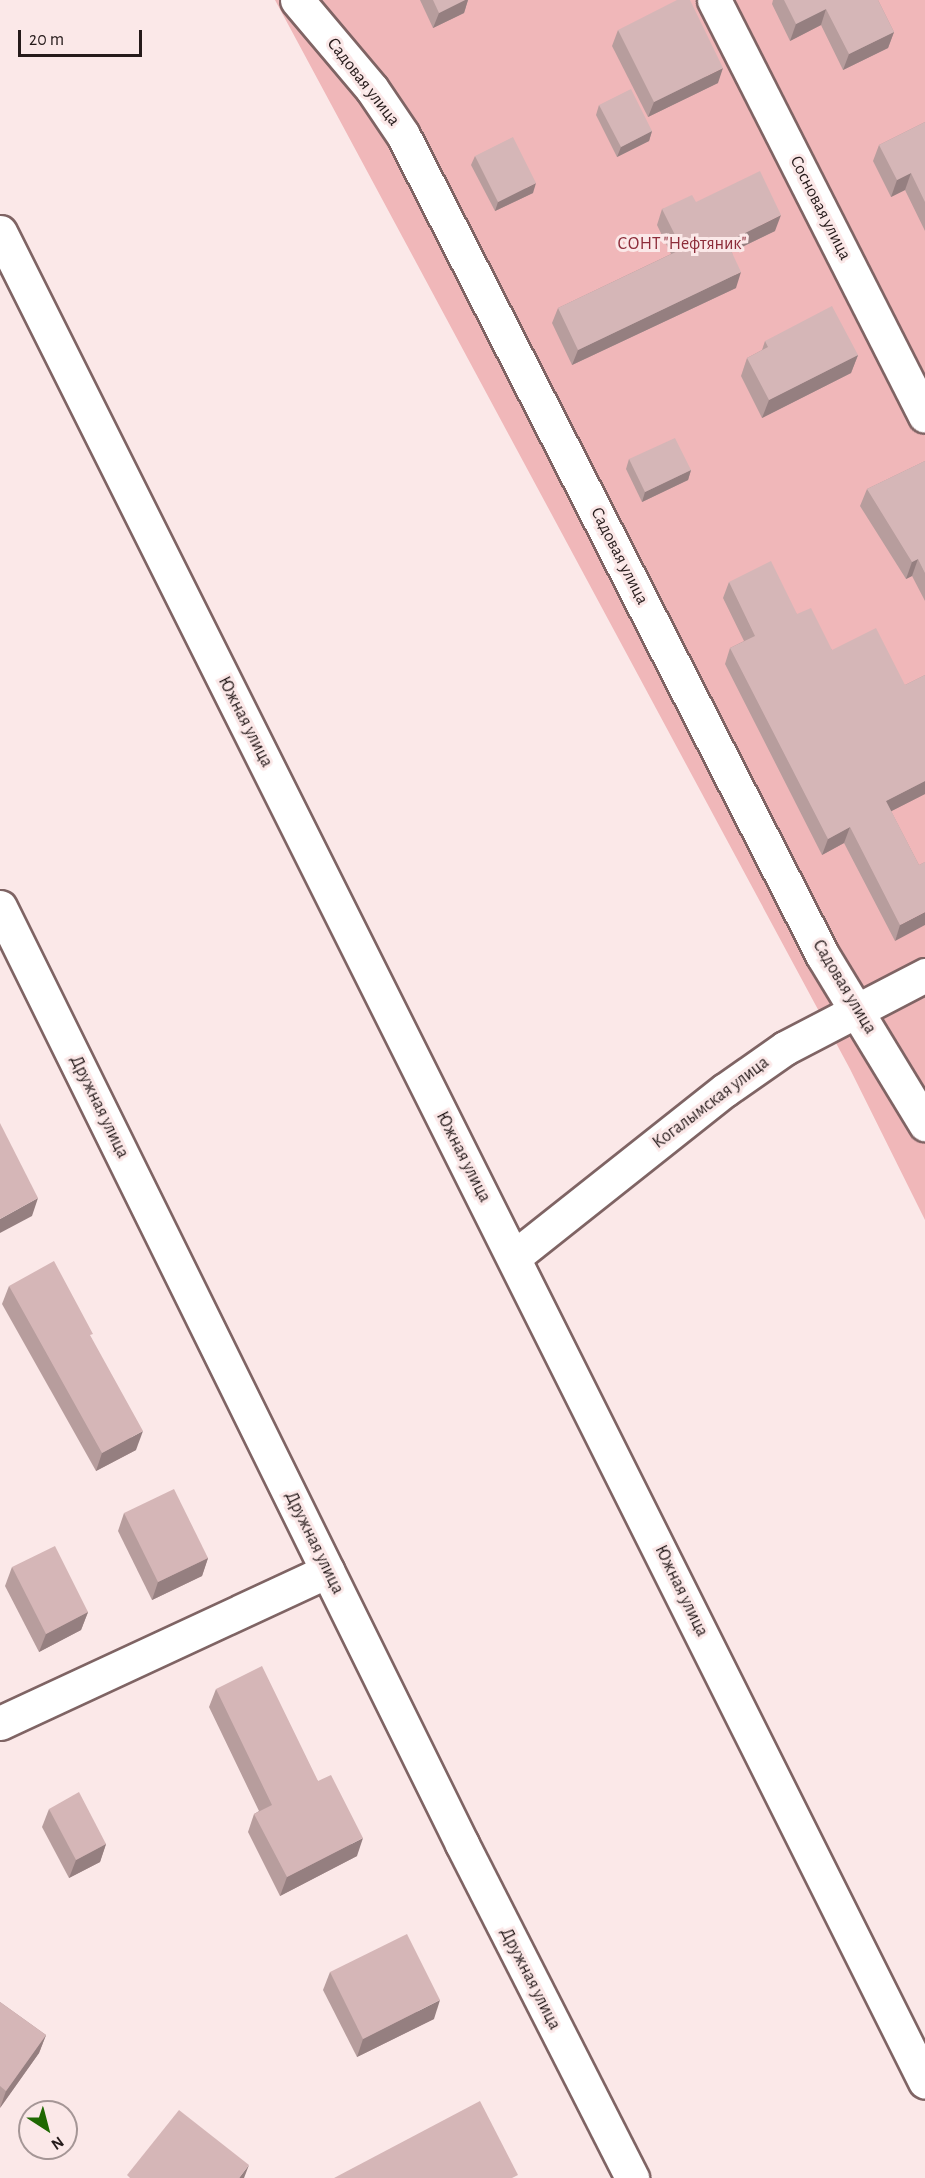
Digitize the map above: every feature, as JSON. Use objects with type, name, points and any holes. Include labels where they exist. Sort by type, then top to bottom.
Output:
[{"type":"street","name":"Садовая улица","points":[[297,0],[372,89],[403,135],[823,956],[925,1124]]},
{"type":"street","name":"Сосновая улица","points":[[714,0],[925,416]]},
{"type":"street","name":"Южная улица","points":[[0,232],[925,2082]]},
{"type":"street","name":"Дружная улица","points":[[0,907],[327,1571],[632,2178]]},
{"type":"street","name":"Когалымская улица","points":[[514,1257],[725,1090],[785,1048],[856,1008],[925,975]]},
{"type":"street","points":[[0,1723],[327,1571]]},
{"type":"green space","name":"СОНТ \"Нефтяник\"","points":[[275,0],[925,0],[925,1220],[850,1069]]},
{"type":"building","points":[[433,0],[465,0],[439,13]]},
{"type":"building","points":[[677,0],[690,0],[723,68],[654,102],[618,30]]},
{"type":"building","points":[[784,0],[878,0],[894,32],[849,54],[826,9],[796,24]]},
{"type":"building","points":[[631,89],[652,131],[621,147],[599,105]]},
{"type":"building","points":[[925,122],[925,202],[911,173],[897,180],[879,145]]},
{"type":"building","points":[[513,137],[536,183],[498,202],[475,156]]},
{"type":"building","points":[[760,171],[781,215],[727,242],[741,272],[578,350],[558,308],[682,249],[662,209],[692,195],[696,202]]},
{"type":"building","points":[[832,306],[858,355],[769,400],[747,358],[768,347],[765,341]]},
{"type":"building","points":[[675,438],[691,470],[645,492],[629,459]]},
{"type":"building","points":[[925,461],[925,573],[918,559],[912,562],[867,489]]},
{"type":"building","points":[[771,561],[797,614],[811,608],[832,650],[876,628],[905,685],[925,675],[925,781],[886,801],[919,865],[925,862],[925,912],[900,925],[850,827],[828,839],[730,648],[755,636],[729,582]]},
{"type":"building","points":[[0,1123],[38,1198],[0,1219]]},
{"type":"building","points":[[54,1261],[93,1334],[90,1335],[143,1431],[102,1453],[9,1286]]},
{"type":"building","points":[[174,1489],[208,1558],[158,1582],[124,1513]]},
{"type":"building","points":[[55,1546],[88,1612],[46,1634],[12,1567]]},
{"type":"building","points":[[262,1666],[318,1781],[331,1775],[363,1838],[287,1877],[254,1814],[272,1805],[216,1689]]},
{"type":"building","points":[[79,1792],[106,1844],[76,1860],[49,1809]]},
{"type":"building","points":[[407,1934],[440,2000],[363,2039],[330,1972]]},
{"type":"building","points":[[0,2002],[46,2035],[6,2091],[0,2086]]},
{"type":"building","points":[[480,2101],[518,2175],[512,2178],[334,2178]]},
{"type":"building","points":[[179,2110],[249,2165],[239,2178],[130,2178],[127,2175]]}]
